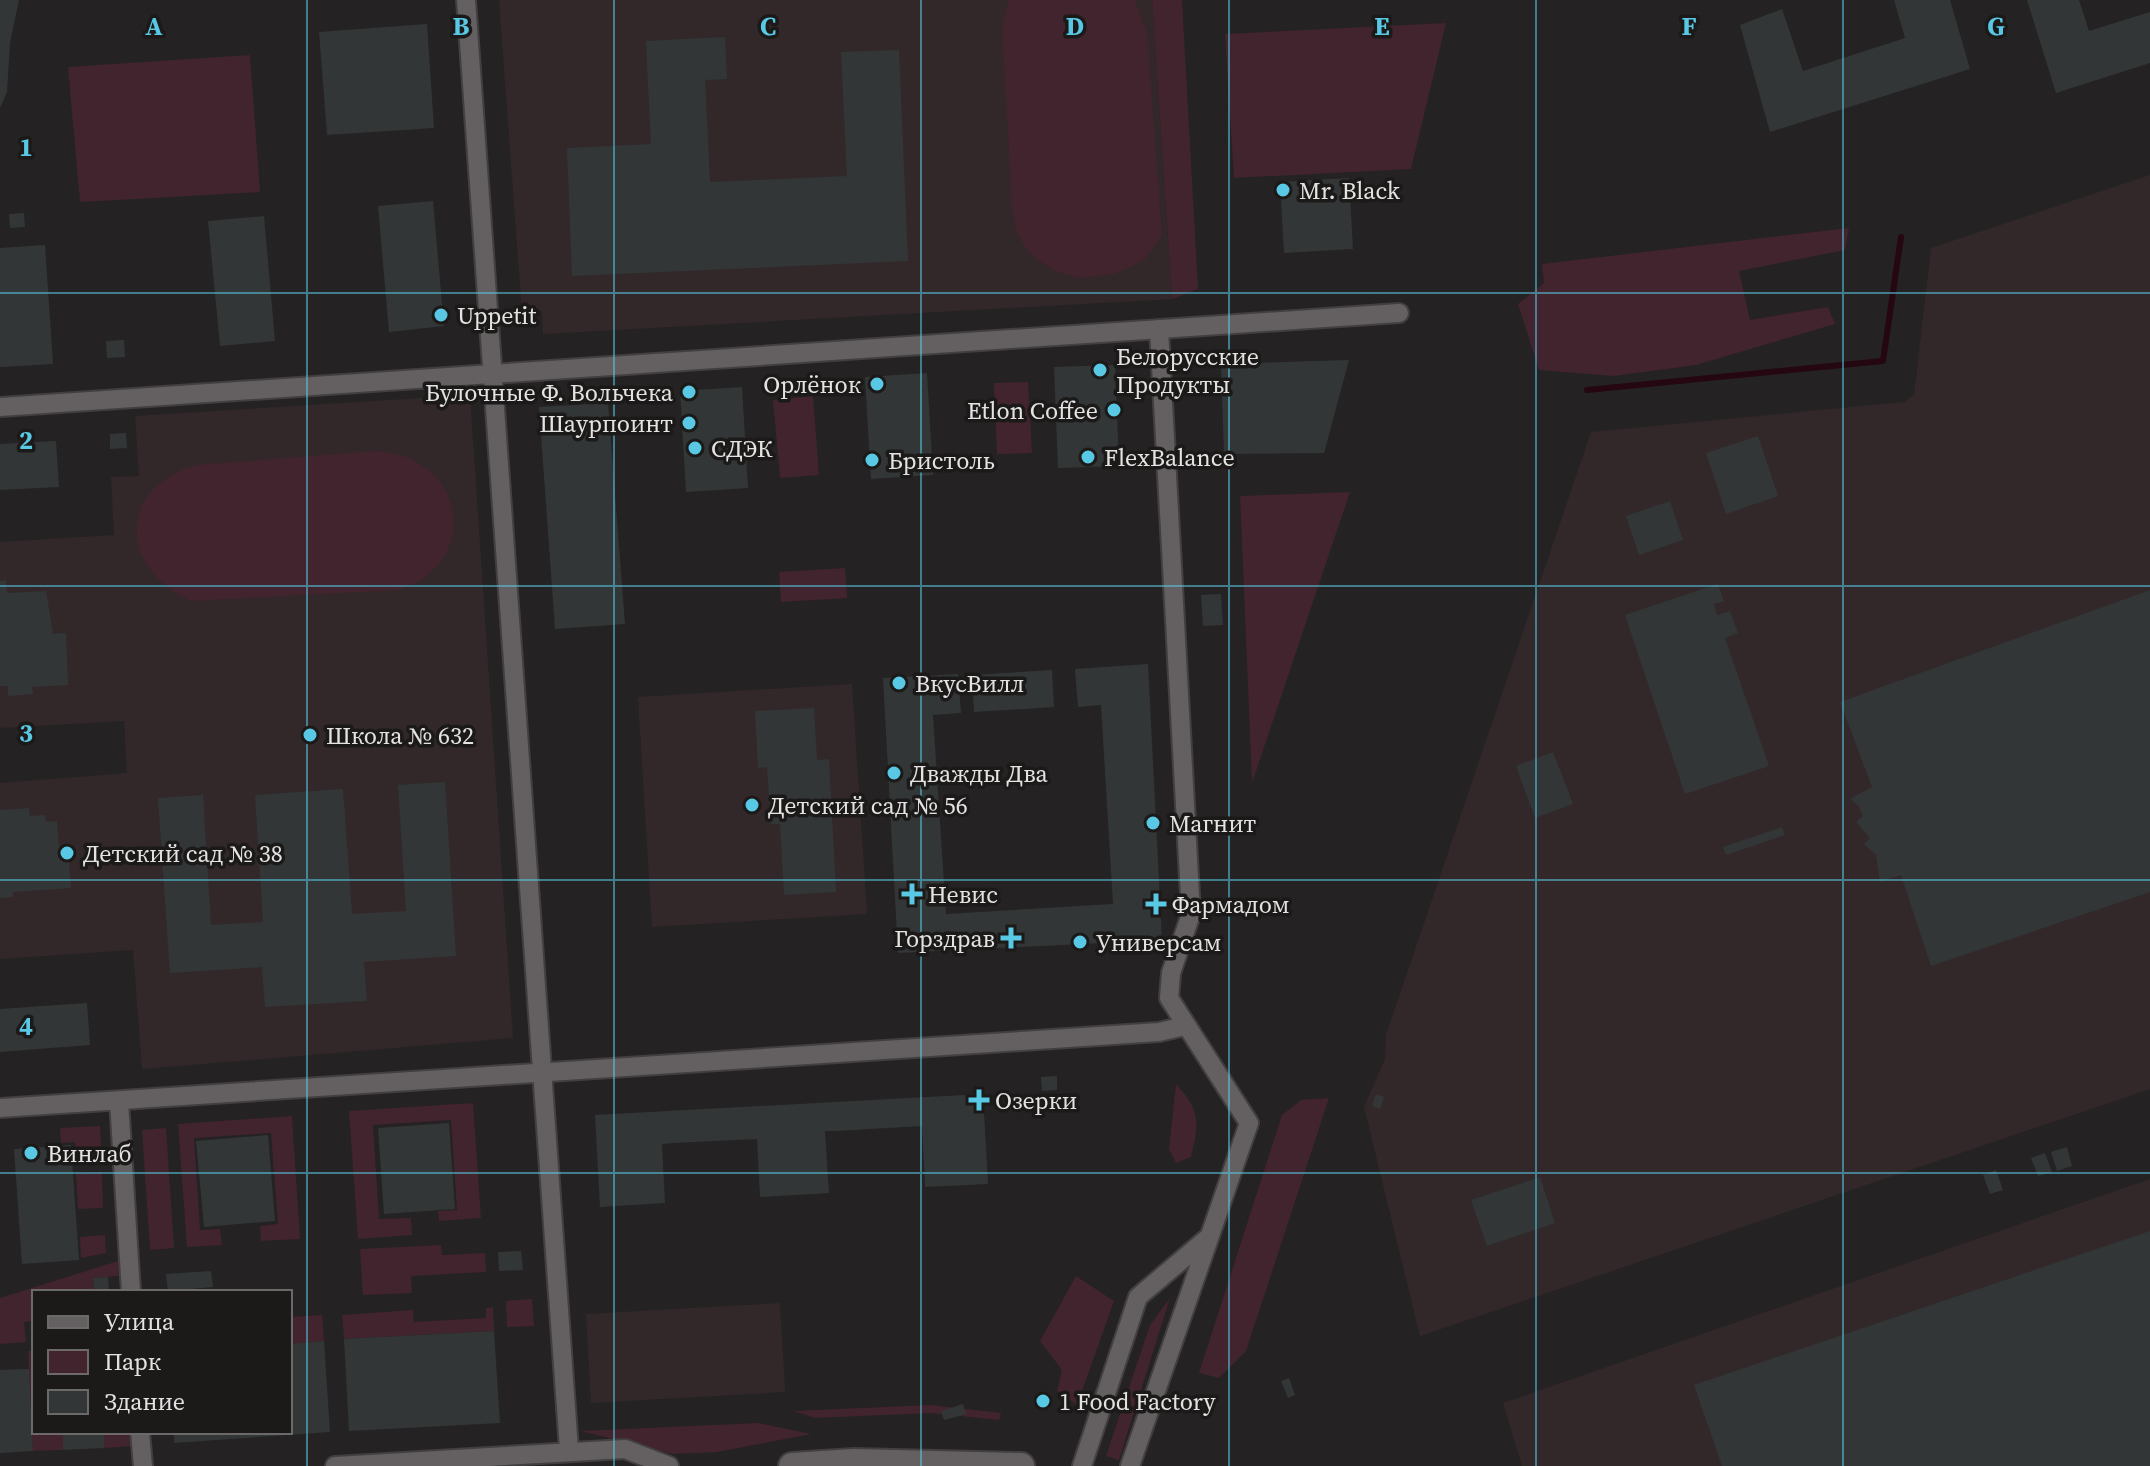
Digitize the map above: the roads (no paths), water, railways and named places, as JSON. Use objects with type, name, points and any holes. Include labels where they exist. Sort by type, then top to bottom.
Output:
[{"type":"main road","points":[[792,1466],[854,1462],[1021,1466]]},
{"type":"street","points":[[466,0],[569,1450]]},
{"type":"street","points":[[0,407],[1399,313]]},
{"type":"street","points":[[1130,1466],[1249,1123],[1169,998],[1171,973],[1191,914],[1159,329]]},
{"type":"street","points":[[0,1108],[1159,1032],[1185,1026]]},
{"type":"street","points":[[119,1101],[131,1290]]},
{"type":"street","points":[[1082,1466],[1138,1297],[1212,1234]]},
{"type":"street","points":[[140,1434],[143,1466]]},
{"type":"street","points":[[335,1466],[625,1449],[669,1466]]},
{"type":"waterway","points":[[1587,390],[1883,361],[1901,237]]},
{"type":"place","name":"Mr. Black","points":[[1283,190]]},
{"type":"place","name":"Uppetit","points":[[441,315]]},
{"type":"place","name":"Белорусские Продукты","points":[[1100,370]]},
{"type":"place","name":"Орлёнок","points":[[877,384]]},
{"type":"place","name":"Булочные Ф. Вольчека","points":[[689,392]]},
{"type":"place","name":"Etlon Coffee","points":[[1114,410]]},
{"type":"place","name":"Шаурпоинт","points":[[689,423]]},
{"type":"place","name":"СДЭК","points":[[695,448]]},
{"type":"place","name":"FlexBalance","points":[[1088,457]]},
{"type":"place","name":"Бристоль","points":[[872,460]]},
{"type":"place","name":"ВкусВилл","points":[[899,683]]},
{"type":"place","name":"Школа № 632","points":[[310,735]]},
{"type":"place","name":"Дважды Два","points":[[894,773]]},
{"type":"place","name":"Детский сад № 56","points":[[752,805]]},
{"type":"place","name":"Магнит","points":[[1153,823]]},
{"type":"place","name":"Детский сад № 38","points":[[67,853]]},
{"type":"place","name":"Невис","points":[[912,894]]},
{"type":"place","name":"Фармадом","points":[[1156,904]]},
{"type":"place","name":"Горздрав","points":[[1011,938]]},
{"type":"place","name":"Универсам","points":[[1080,942]]},
{"type":"place","name":"Озерки","points":[[979,1100]]},
{"type":"place","name":"Винлаб","points":[[31,1153]]},
{"type":"place","name":"1 Food Factory","points":[[1043,1401]]}]
